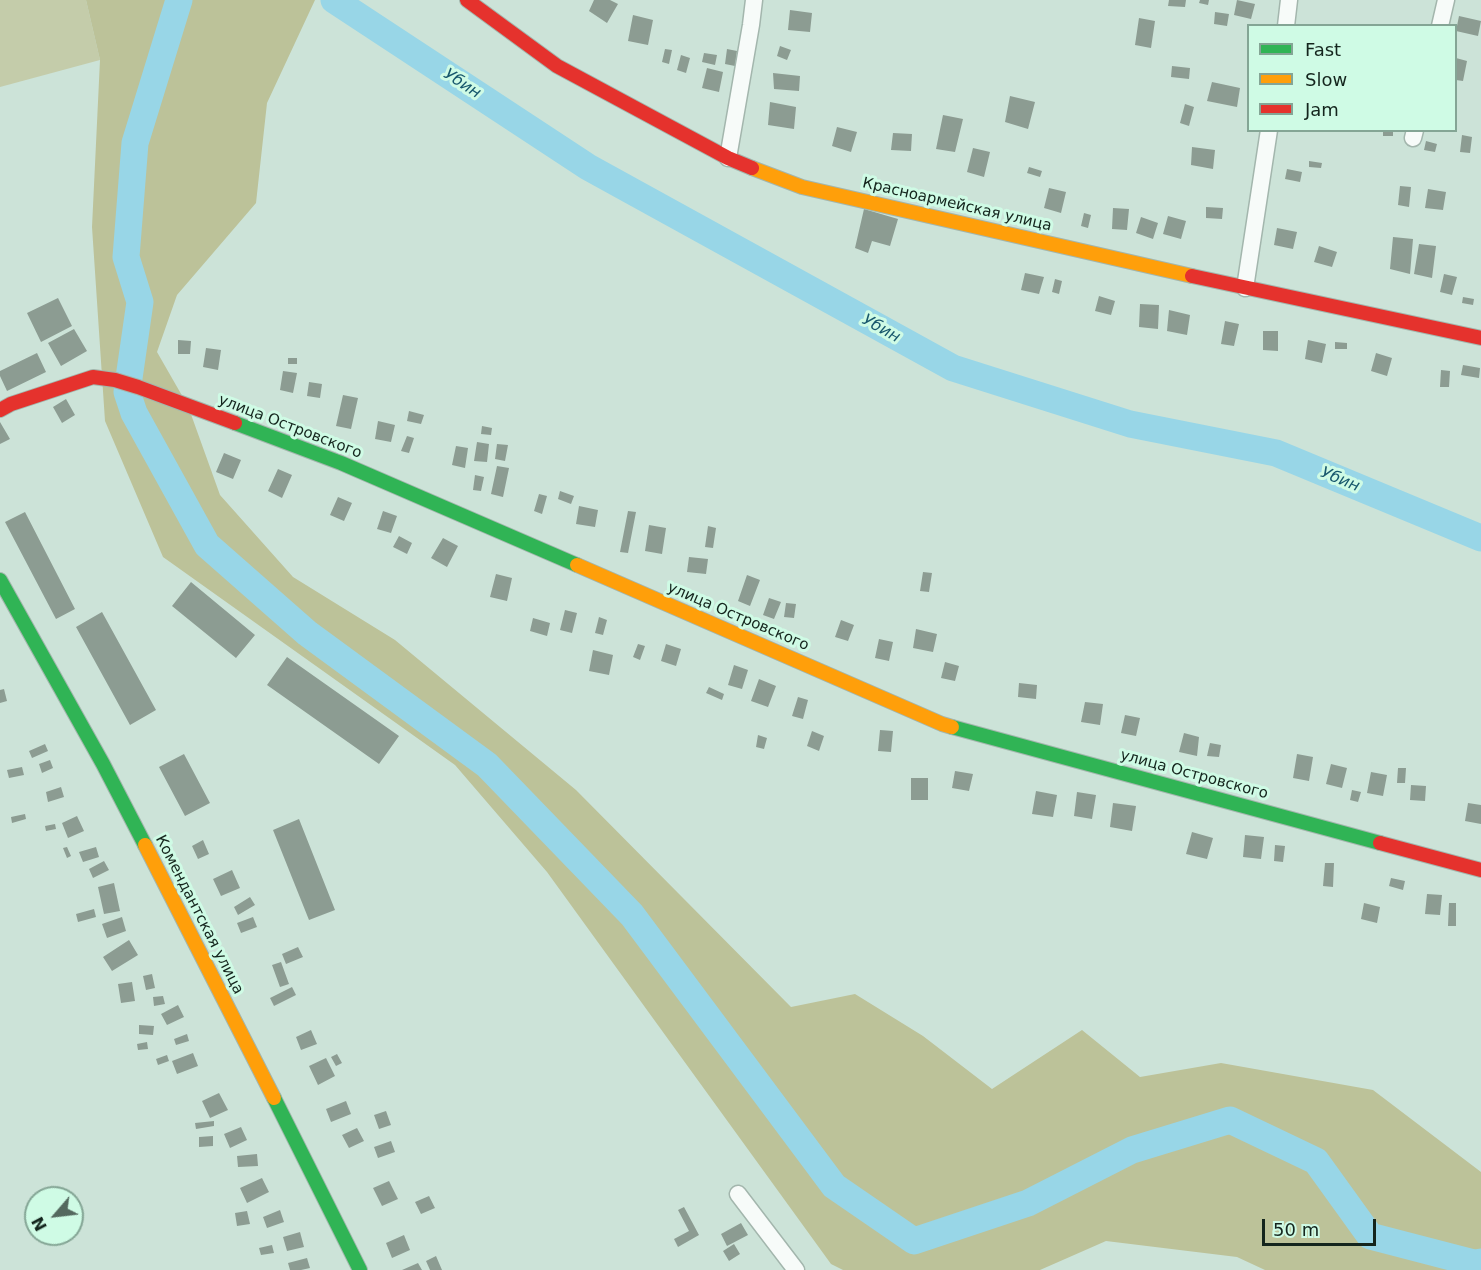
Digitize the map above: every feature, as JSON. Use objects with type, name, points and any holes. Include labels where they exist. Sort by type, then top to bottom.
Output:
[{"type":"street","name":"Красноармейская улица","points":[[467,0],[557,66],[728,158],[802,187],[1245,288],[1481,338]]},
{"type":"street","points":[[728,158],[754,0]]},
{"type":"street","points":[[1286,24],[1289,0]]},
{"type":"street","points":[[1440,24],[1446,0]]},
{"type":"street","points":[[1245,288],[1269,132]]},
{"type":"street","name":"улица Островского","points":[[0,410],[11,404],[93,377],[115,380],[138,387],[341,463],[942,723],[1481,870]]},
{"type":"street","name":"Комендантская улица","points":[[0,580],[103,764],[360,1270]]},
{"type":"street","points":[[738,1194],[796,1270]]},
{"type":"green space","points":[[0,0],[86,0],[100,60],[0,87]]},
{"type":"green space","points":[[86,0],[315,0],[267,103],[256,203],[177,295],[157,352],[188,406],[220,495],[293,577],[395,640],[576,790],[791,1007],[855,994],[923,1036],[992,1089],[1082,1030],[1140,1077],[1221,1063],[1373,1090],[1481,1172],[1481,1270],[1265,1270],[1237,1257],[1106,1241],[1040,1270],[843,1270],[831,1264],[547,872],[455,765],[163,557],[105,421],[92,227],[100,60]]},
{"type":"building","points":[[594,0],[610,0],[618,4],[607,23],[589,11]]},
{"type":"building","points":[[1169,0],[1186,0],[1185,7],[1168,6]]},
{"type":"building","points":[[1200,0],[1209,0],[1208,5],[1199,3]]},
{"type":"building","points":[[1237,0],[1255,4],[1251,19],[1234,15]]},
{"type":"building","points":[[790,10],[812,13],[810,32],[788,30]]},
{"type":"building","points":[[1215,12],[1229,14],[1227,26],[1214,24]]},
{"type":"building","points":[[633,15],[653,20],[648,45],[628,41]]},
{"type":"building","points":[[1459,16],[1481,21],[1478,36],[1457,31]]},
{"type":"building","points":[[1139,18],[1155,21],[1151,48],[1135,45]]},
{"type":"building","points":[[780,46],[791,50],[787,60],[777,56]]},
{"type":"building","points":[[665,49],[672,50],[669,64],[662,62]]},
{"type":"building","points":[[727,49],[737,51],[735,66],[725,64]]},
{"type":"building","points":[[704,53],[717,55],[715,65],[702,62]]},
{"type":"building","points":[[681,55],[690,58],[686,73],[677,70]]},
{"type":"building","points":[[1457,58],[1467,61],[1463,81],[1457,80]]},
{"type":"building","points":[[1172,66],[1190,68],[1189,79],[1171,77]]},
{"type":"building","points":[[707,68],[723,72],[719,92],[702,88]]},
{"type":"building","points":[[773,73],[800,76],[799,91],[774,89]]},
{"type":"building","points":[[1212,82],[1240,88],[1237,107],[1207,101]]},
{"type":"building","points":[[1010,96],[1035,102],[1028,129],[1005,122]]},
{"type":"building","points":[[770,102],[796,107],[794,129],[768,125]]},
{"type":"building","points":[[1185,104],[1194,107],[1189,126],[1180,123]]},
{"type":"building","points":[[943,115],[963,119],[955,152],[936,149]]},
{"type":"building","points":[[837,127],[857,132],[851,152],[832,146]]},
{"type":"building","points":[[1383,132],[1393,132],[1393,136],[1383,136]]},
{"type":"building","points":[[893,133],[912,134],[911,151],[891,150]]},
{"type":"building","points":[[1462,135],[1472,137],[1470,153],[1460,152]]},
{"type":"building","points":[[1426,141],[1437,144],[1435,152],[1424,150]]},
{"type":"building","points":[[1192,147],[1215,150],[1213,169],[1191,165]]},
{"type":"building","points":[[973,148],[990,152],[984,177],[967,172]]},
{"type":"building","points":[[1309,161],[1322,163],[1321,168],[1309,167]]},
{"type":"building","points":[[1029,167],[1042,171],[1040,177],[1027,173]]},
{"type":"building","points":[[1287,169],[1302,172],[1300,182],[1285,179]]},
{"type":"building","points":[[1400,186],[1411,187],[1409,207],[1398,205]]},
{"type":"building","points":[[1049,188],[1066,192],[1061,213],[1044,208]]},
{"type":"building","points":[[1428,189],[1446,192],[1443,210],[1425,208]]},
{"type":"building","points":[[1206,207],[1223,208],[1222,219],[1206,218]]},
{"type":"building","points":[[1113,208],[1129,209],[1127,230],[1112,229]]},
{"type":"building","points":[[864,209],[898,219],[890,246],[872,241],[868,253],[855,248]]},
{"type":"building","points":[[1084,213],[1091,215],[1088,228],[1081,226]]},
{"type":"building","points":[[1168,216],[1186,221],[1181,239],[1163,234]]},
{"type":"building","points":[[1141,217],[1158,223],[1153,239],[1136,233]]},
{"type":"building","points":[[1277,228],[1297,232],[1293,249],[1274,245]]},
{"type":"building","points":[[1393,237],[1413,239],[1410,274],[1390,269]]},
{"type":"building","points":[[1419,244],[1436,246],[1432,278],[1414,274]]},
{"type":"building","points":[[1319,246],[1337,252],[1332,267],[1314,262]]},
{"type":"building","points":[[1025,273],[1044,277],[1039,294],[1021,290]]},
{"type":"building","points":[[1444,274],[1457,277],[1452,295],[1440,292]]},
{"type":"building","points":[[1055,279],[1062,281],[1059,294],[1052,292]]},
{"type":"building","points":[[1099,296],[1115,301],[1111,315],[1095,311]]},
{"type":"building","points":[[1463,297],[1474,299],[1473,305],[1462,303]]},
{"type":"building","points":[[58,298],[72,326],[41,342],[27,313]]},
{"type":"building","points":[[1140,304],[1159,305],[1158,329],[1139,327]]},
{"type":"building","points":[[1169,310],[1190,315],[1187,335],[1167,331]]},
{"type":"building","points":[[1225,321],[1239,324],[1234,346],[1221,344]]},
{"type":"building","points":[[74,329],[87,351],[61,366],[48,343]]},
{"type":"building","points":[[1263,331],[1278,331],[1278,351],[1263,350]]},
{"type":"building","points":[[178,340],[191,341],[190,354],[178,354]]},
{"type":"building","points":[[1308,340],[1326,344],[1322,363],[1305,359]]},
{"type":"building","points":[[1335,342],[1347,343],[1347,349],[1335,349]]},
{"type":"building","points":[[206,348],[221,350],[218,370],[203,367]]},
{"type":"building","points":[[37,353],[46,372],[7,391],[0,371]]},
{"type":"building","points":[[1376,353],[1392,358],[1387,376],[1371,371]]},
{"type":"building","points":[[288,358],[297,358],[297,364],[288,364]]},
{"type":"building","points":[[1463,365],[1480,368],[1479,378],[1461,375]]},
{"type":"building","points":[[1441,370],[1450,371],[1449,387],[1440,387]]},
{"type":"building","points":[[283,371],[297,373],[293,393],[280,390]]},
{"type":"building","points":[[309,382],[322,384],[320,398],[307,396]]},
{"type":"building","points":[[343,395],[358,398],[351,429],[336,426]]},
{"type":"building","points":[[66,399],[75,415],[62,423],[53,407]]},
{"type":"building","points":[[409,411],[424,415],[421,424],[407,421]]},
{"type":"building","points":[[378,421],[395,425],[391,442],[375,439]]},
{"type":"building","points":[[0,422],[10,439],[0,444]]},
{"type":"building","points":[[482,426],[492,428],[491,435],[481,434]]},
{"type":"building","points":[[407,436],[414,438],[409,453],[401,451]]},
{"type":"building","points":[[477,442],[489,444],[487,462],[474,461]]},
{"type":"building","points":[[497,444],[508,445],[505,461],[495,459]]},
{"type":"building","points":[[456,446],[468,448],[465,468],[452,465]]},
{"type":"building","points":[[224,453],[241,460],[233,479],[216,472]]},
{"type":"building","points":[[497,466],[509,468],[503,497],[491,494]]},
{"type":"building","points":[[278,469],[292,475],[282,498],[268,491]]},
{"type":"building","points":[[475,475],[484,477],[481,491],[473,490]]},
{"type":"building","points":[[560,491],[574,496],[571,504],[558,499]]},
{"type":"building","points":[[539,494],[547,496],[542,514],[534,511]]},
{"type":"building","points":[[338,497],[352,503],[344,521],[330,515]]},
{"type":"building","points":[[579,506],[598,510],[595,527],[576,524]]},
{"type":"building","points":[[383,511],[397,516],[391,533],[377,529]]},
{"type":"building","points":[[628,511],[636,512],[628,553],[620,552]]},
{"type":"building","points":[[25,512],[75,609],[56,619],[5,522]]},
{"type":"building","points":[[649,525],[666,528],[662,554],[645,551]]},
{"type":"building","points":[[708,526],[716,528],[713,548],[705,547]]},
{"type":"building","points":[[399,536],[412,543],[407,554],[393,547]]},
{"type":"building","points":[[443,538],[458,546],[447,567],[431,558]]},
{"type":"building","points":[[689,557],[708,559],[706,574],[687,572]]},
{"type":"building","points":[[923,572],[932,573],[929,592],[920,591]]},
{"type":"building","points":[[496,574],[512,578],[507,601],[490,597]]},
{"type":"building","points":[[747,575],[760,580],[750,606],[738,601]]},
{"type":"building","points":[[191,582],[255,635],[236,658],[172,606]]},
{"type":"building","points":[[769,598],[781,602],[774,619],[763,615]]},
{"type":"building","points":[[786,603],[796,604],[794,618],[784,617]]},
{"type":"building","points":[[565,610],[577,613],[572,633],[560,630]]},
{"type":"building","points":[[102,612],[156,710],[130,725],[76,627]]},
{"type":"building","points":[[599,617],[607,620],[603,635],[595,633]]},
{"type":"building","points":[[533,618],[550,623],[547,636],[530,631]]},
{"type":"building","points":[[841,620],[854,625],[848,641],[835,637]]},
{"type":"building","points":[[916,629],[937,634],[933,652],[913,648]]},
{"type":"building","points":[[879,639],[893,642],[889,661],[875,658]]},
{"type":"building","points":[[638,644],[645,646],[640,660],[633,657]]},
{"type":"building","points":[[666,644],[681,649],[676,666],[661,661]]},
{"type":"building","points":[[593,650],[613,655],[609,675],[589,671]]},
{"type":"building","points":[[287,657],[399,736],[379,764],[267,685]]},
{"type":"building","points":[[945,662],[959,666],[955,681],[941,678]]},
{"type":"building","points":[[734,665],[748,670],[742,689],[728,685]]},
{"type":"building","points":[[759,679],[776,686],[768,707],[751,701]]},
{"type":"building","points":[[1019,683],[1037,685],[1036,699],[1018,697]]},
{"type":"building","points":[[709,687],[724,694],[722,700],[706,693]]},
{"type":"building","points":[[4,689],[7,701],[0,703],[0,690]]},
{"type":"building","points":[[798,697],[808,700],[803,719],[792,716]]},
{"type":"building","points":[[1085,702],[1103,704],[1100,725],[1081,722]]},
{"type":"building","points":[[1125,715],[1140,718],[1136,736],[1121,733]]},
{"type":"building","points":[[880,730],[893,731],[891,752],[878,751]]},
{"type":"building","points":[[812,731],[824,736],[819,751],[807,746]]},
{"type":"building","points":[[1184,733],[1199,737],[1197,756],[1179,752]]},
{"type":"building","points":[[758,735],[767,738],[764,749],[756,747]]},
{"type":"building","points":[[1210,743],[1221,745],[1219,757],[1207,756]]},
{"type":"building","points":[[45,744],[48,751],[32,758],[29,751]]},
{"type":"building","points":[[184,754],[210,803],[185,816],[159,767]]},
{"type":"building","points":[[1297,754],[1313,757],[1309,781],[1293,778]]},
{"type":"building","points":[[50,760],[53,768],[42,773],[39,764]]},
{"type":"building","points":[[1331,764],[1347,768],[1342,788],[1326,784]]},
{"type":"building","points":[[22,767],[24,775],[9,778],[7,770]]},
{"type":"building","points":[[1398,768],[1406,768],[1405,783],[1397,783]]},
{"type":"building","points":[[955,771],[973,774],[969,791],[952,788]]},
{"type":"building","points":[[1371,772],[1387,775],[1383,796],[1367,793]]},
{"type":"building","points":[[911,778],[928,778],[928,800],[911,800]]},
{"type":"building","points":[[1411,785],[1426,786],[1425,801],[1410,800]]},
{"type":"building","points":[[61,787],[64,797],[48,802],[46,792]]},
{"type":"building","points":[[1352,790],[1361,792],[1358,802],[1350,800]]},
{"type":"building","points":[[1036,791],[1057,795],[1053,817],[1032,814]]},
{"type":"building","points":[[1077,792],[1096,795],[1092,819],[1074,816]]},
{"type":"building","points":[[1113,803],[1136,806],[1132,831],[1110,827]]},
{"type":"building","points":[[1468,803],[1481,805],[1481,824],[1465,821]]},
{"type":"building","points":[[25,814],[26,819],[12,823],[11,817]]},
{"type":"building","points":[[77,816],[84,831],[68,838],[62,823]]},
{"type":"building","points":[[299,819],[335,910],[309,920],[273,830]]},
{"type":"building","points":[[55,824],[56,829],[46,831],[45,826]]},
{"type":"building","points":[[1192,832],[1213,838],[1207,859],[1186,854]]},
{"type":"building","points":[[1245,835],[1264,837],[1261,859],[1243,857]]},
{"type":"building","points":[[203,840],[209,854],[198,859],[192,846]]},
{"type":"building","points":[[1275,845],[1285,846],[1283,862],[1274,861]]},
{"type":"building","points":[[67,847],[71,856],[67,858],[63,848]]},
{"type":"building","points":[[96,847],[99,857],[83,862],[79,852]]},
{"type":"building","points":[[104,861],[109,870],[93,878],[89,869]]},
{"type":"building","points":[[1325,863],[1334,863],[1333,887],[1323,886]]},
{"type":"building","points":[[232,870],[240,888],[221,896],[213,879]]},
{"type":"building","points":[[1391,878],[1405,881],[1403,890],[1389,886]]},
{"type":"building","points":[[114,883],[120,911],[104,914],[98,887]]},
{"type":"building","points":[[1427,894],[1442,895],[1440,915],[1425,914]]},
{"type":"building","points":[[250,897],[255,905],[238,915],[234,907]]},
{"type":"building","points":[[1364,903],[1380,907],[1377,923],[1361,919]]},
{"type":"building","points":[[1449,903],[1456,903],[1456,926],[1448,926]]},
{"type":"building","points":[[94,909],[96,917],[78,922],[76,914]]},
{"type":"building","points":[[122,917],[126,931],[107,938],[102,924]]},
{"type":"building","points":[[253,917],[257,927],[241,933],[237,923]]},
{"type":"building","points":[[129,940],[138,955],[112,971],[103,957]]},
{"type":"building","points":[[298,947],[303,957],[286,964],[282,954]]},
{"type":"building","points":[[281,962],[289,984],[280,987],[272,965]]},
{"type":"building","points":[[152,974],[155,988],[146,990],[143,976]]},
{"type":"building","points":[[132,982],[135,1001],[121,1003],[118,984]]},
{"type":"building","points":[[292,987],[296,995],[274,1006],[270,998]]},
{"type":"building","points":[[163,996],[165,1004],[154,1006],[153,997]]},
{"type":"building","points":[[178,1005],[184,1017],[167,1025],[161,1014]]},
{"type":"building","points":[[139,1025],[154,1026],[153,1035],[139,1034]]},
{"type":"building","points":[[311,1030],[317,1044],[301,1050],[296,1037]]},
{"type":"building","points":[[187,1034],[189,1041],[176,1045],[174,1039]]},
{"type":"building","points":[[147,1042],[148,1049],[138,1050],[137,1044]]},
{"type":"building","points":[[193,1053],[198,1066],[177,1074],[172,1061]]},
{"type":"building","points":[[337,1054],[342,1063],[336,1066],[331,1057]]},
{"type":"building","points":[[167,1055],[169,1061],[158,1065],[156,1059]]},
{"type":"building","points":[[326,1058],[335,1076],[318,1085],[309,1066]]},
{"type":"building","points":[[219,1093],[228,1110],[210,1118],[202,1101]]},
{"type":"building","points":[[346,1101],[351,1114],[331,1122],[326,1109]]},
{"type":"building","points":[[386,1111],[391,1125],[379,1129],[374,1115]]},
{"type":"building","points":[[214,1121],[214,1126],[196,1129],[195,1123]]},
{"type":"building","points":[[241,1127],[247,1140],[230,1148],[224,1134]]},
{"type":"building","points":[[357,1128],[364,1141],[349,1148],[342,1135]]},
{"type":"building","points":[[213,1136],[213,1146],[199,1147],[199,1137]]},
{"type":"building","points":[[391,1141],[395,1152],[378,1158],[374,1147]]},
{"type":"building","points":[[257,1154],[258,1166],[238,1167],[237,1156]]},
{"type":"building","points":[[262,1178],[269,1192],[247,1203],[240,1188]]},
{"type":"building","points":[[389,1181],[398,1199],[382,1206],[373,1188]]},
{"type":"building","points":[[429,1196],[435,1208],[421,1214],[415,1202]]},
{"type":"building","points":[[684,1207],[699,1235],[678,1247],[674,1239],[689,1231],[678,1210]]},
{"type":"building","points":[[280,1210],[284,1222],[267,1228],[263,1217]]},
{"type":"building","points":[[247,1211],[250,1224],[237,1226],[235,1213]]},
{"type":"building","points":[[741,1223],[748,1235],[727,1246],[721,1234]]},
{"type":"building","points":[[300,1232],[304,1247],[287,1251],[283,1237]]},
{"type":"building","points":[[404,1235],[410,1250],[392,1258],[386,1243]]},
{"type":"building","points":[[734,1244],[740,1254],[729,1261],[723,1251]]},
{"type":"building","points":[[272,1245],[274,1253],[261,1255],[259,1248]]},
{"type":"building","points":[[436,1256],[442,1270],[430,1270],[426,1261]]},
{"type":"building","points":[[307,1258],[310,1268],[290,1270],[288,1263]]},
{"type":"building","points":[[418,1263],[422,1270],[402,1270]]},
{"type":"waterway","points":[[179,0],[135,143],[126,257],[140,302],[127,392],[134,413],[207,545],[307,633],[487,765],[632,915],[834,1186],[914,1241],[1028,1203],[1132,1150],[1230,1120],[1316,1161],[1370,1236],[1474,1263],[1481,1262]]},
{"type":"waterway","name":"Убин","points":[[334,0],[588,167],[953,368],[1130,424],[1276,453],[1481,538]]},
{"type":"traffic: fast","points":[[235,423],[341,463],[577,565]]},
{"type":"traffic: fast","points":[[0,580],[103,764],[145,845]]},
{"type":"traffic: fast","points":[[952,727],[1380,843]]},
{"type":"traffic: fast","points":[[274,1098],[360,1270]]},
{"type":"traffic: slow","points":[[752,168],[802,187],[1192,276]]},
{"type":"traffic: slow","points":[[577,565],[952,727]]},
{"type":"traffic: slow","points":[[145,845],[274,1098]]},
{"type":"traffic: jam","points":[[467,0],[557,66],[728,158],[752,168]]},
{"type":"traffic: jam","points":[[1192,276],[1481,338]]},
{"type":"traffic: jam","points":[[0,410],[11,404],[93,377],[115,380],[138,387],[235,423]]},
{"type":"traffic: jam","points":[[1380,843],[1481,870]]}]
